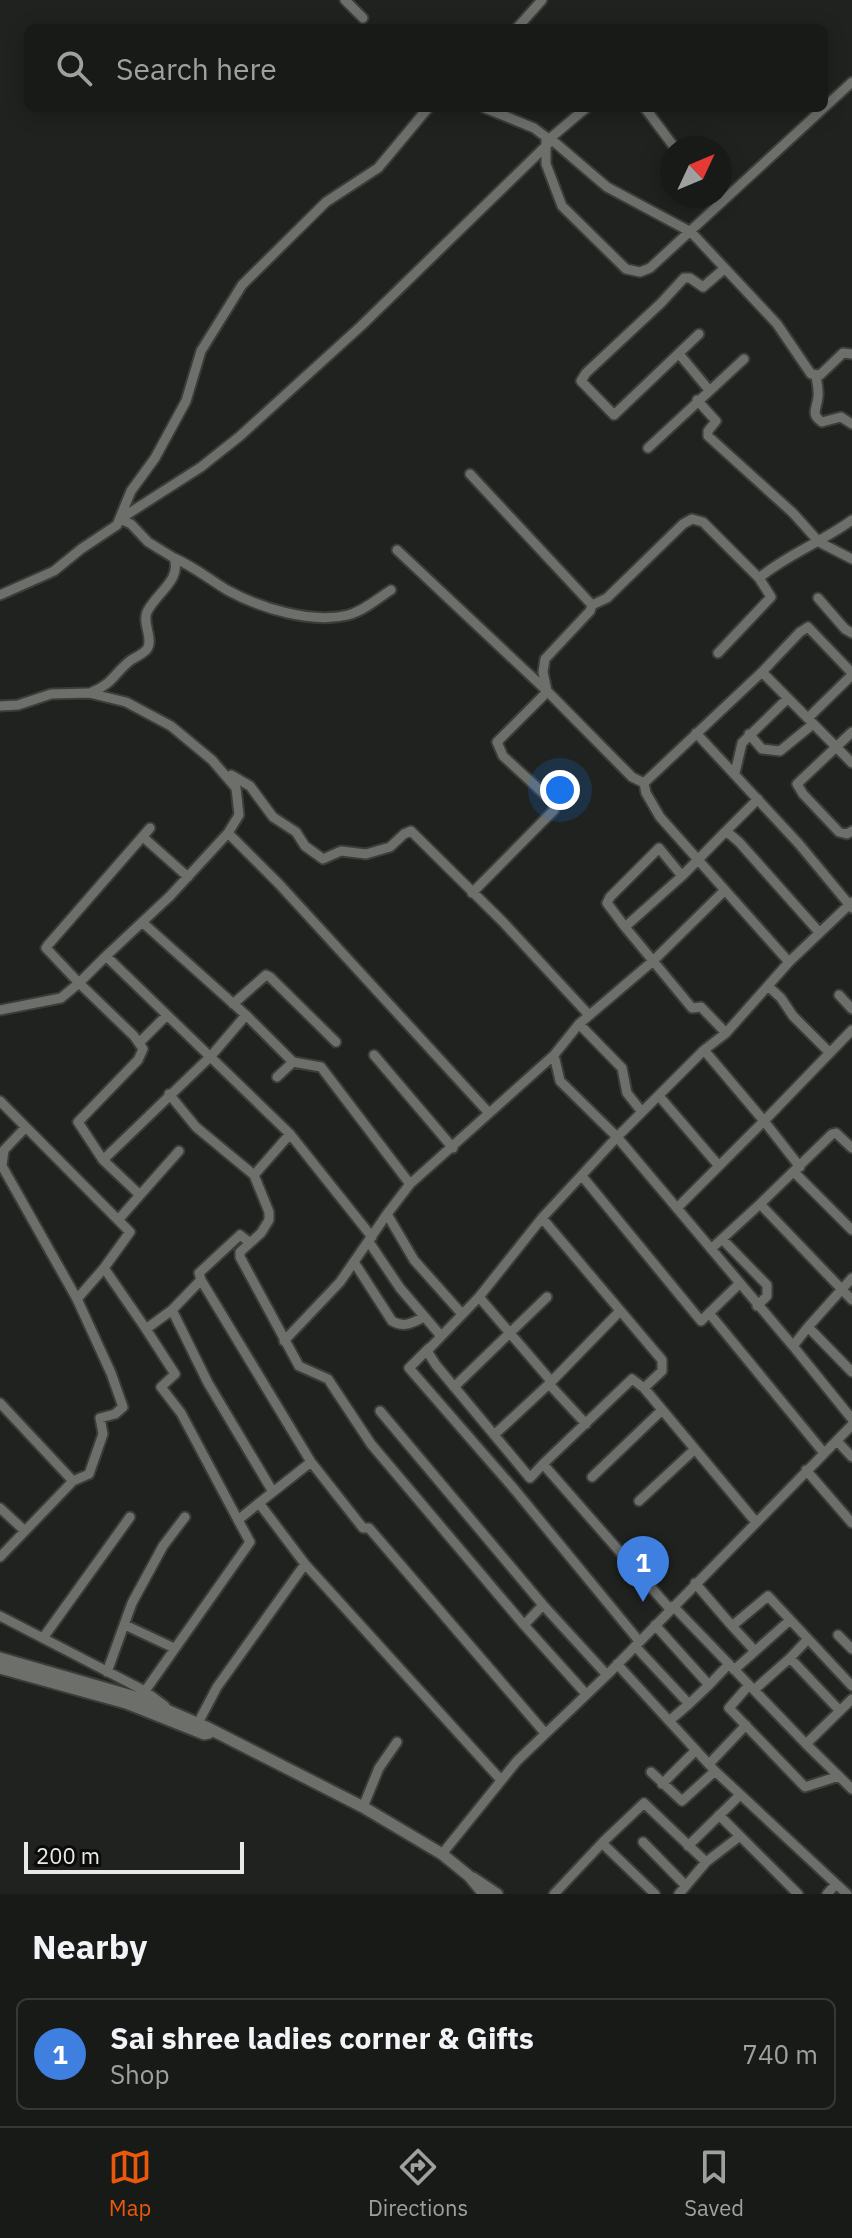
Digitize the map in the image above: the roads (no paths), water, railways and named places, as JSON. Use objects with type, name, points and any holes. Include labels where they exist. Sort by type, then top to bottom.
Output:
[{"type":"street","points":[[345,0],[363,18]]},
{"type":"street","points":[[521,24],[542,0]]},
{"type":"street","points":[[828,104],[852,82]]},
{"type":"street","points":[[0,595],[54,571],[81,549],[114,529],[131,491],[155,458],[186,401],[201,351],[242,285],[326,202],[378,168],[425,112]]},
{"type":"street","points":[[495,112],[534,128],[548,142]]},
{"type":"street","points":[[120,519],[201,467],[240,436],[361,326],[582,112]]},
{"type":"street","points":[[648,112],[666,136]]},
{"type":"street","points":[[732,194],[820,112]]},
{"type":"street","points":[[548,142],[552,140],[607,187],[691,232],[777,324],[803,366],[816,376],[816,418],[822,422],[841,417],[852,424]]},
{"type":"street","points":[[548,142],[546,164],[551,185],[562,206],[626,269],[640,272],[650,268],[717,208]]},
{"type":"street","points":[[699,334],[614,415],[581,381],[684,278],[690,278],[703,287],[724,269]]},
{"type":"street","points":[[816,376],[824,373],[843,353],[852,354]]},
{"type":"street","points":[[680,355],[709,390]]},
{"type":"street","points":[[648,448],[744,359]]},
{"type":"street","points":[[697,400],[716,421],[708,436],[793,513],[819,542],[852,559]]},
{"type":"street","points":[[470,474],[592,605]]},
{"type":"street","points":[[120,519],[131,524],[148,542],[193,566],[225,589],[280,613],[346,615],[360,610],[391,590]]},
{"type":"street","points":[[547,691],[543,672],[545,659],[590,611],[592,605],[607,598],[671,535],[692,519],[710,528],[759,578],[770,595],[769,600],[718,653]]},
{"type":"street","points":[[759,578],[792,553],[819,542],[852,520]]},
{"type":"street","points":[[397,550],[547,691],[632,777],[644,783]]},
{"type":"street","points":[[89,693],[106,687],[127,663],[147,649],[145,619],[153,602],[170,584],[176,570],[174,558]]},
{"type":"street","points":[[818,598],[852,633]]},
{"type":"street","points":[[644,783],[808,627],[852,674],[780,751],[762,749],[749,734]]},
{"type":"street","points":[[762,672],[852,763]]},
{"type":"street","points":[[472,893],[554,810],[553,802],[503,756],[497,742],[547,691]]},
{"type":"street","points":[[0,706],[18,705],[43,695],[89,693],[126,702],[171,726],[222,771],[236,788],[238,806],[238,819],[228,833],[188,877],[79,983],[61,998],[0,1010]]},
{"type":"street","points":[[735,773],[739,748],[749,734],[788,698]]},
{"type":"street","points":[[852,732],[797,784],[839,832],[847,834],[852,831]]},
{"type":"street","points":[[689,1704],[515,1490],[409,1368],[479,1297],[542,1218],[617,1137],[704,1050],[726,1033],[819,932],[851,905],[696,733]]},
{"type":"street","points":[[222,771],[250,786],[273,817],[296,832],[305,846],[323,859],[341,851],[366,854],[390,847],[411,831],[589,1015]]},
{"type":"street","points":[[644,783],[646,793],[660,817],[789,962]]},
{"type":"street","points":[[625,927],[682,876],[758,799]]},
{"type":"street","points":[[726,831],[819,932]]},
{"type":"street","points":[[140,1195],[103,1160],[78,1122],[138,1060],[143,1049],[140,1042],[46,948],[147,833],[188,877]]},
{"type":"street","points":[[228,833],[279,884],[489,1113]]},
{"type":"street","points":[[682,876],[659,848],[607,903],[692,1008],[701,1007],[726,1033]]},
{"type":"street","points":[[284,1341],[340,1282],[410,1184],[554,1055],[579,1024],[653,961],[725,890]]},
{"type":"street","points":[[142,922],[246,1015],[293,1062],[321,1067],[410,1184]]},
{"type":"street","points":[[106,956],[290,1134],[441,1336]]},
{"type":"street","points":[[233,1004],[266,975],[336,1042]]},
{"type":"street","points":[[768,986],[829,1052]]},
{"type":"street","points":[[839,995],[852,1009]]},
{"type":"street","points":[[140,1042],[167,1015]]},
{"type":"street","points":[[103,1160],[211,1056],[246,1015]]},
{"type":"street","points":[[579,1024],[622,1068],[627,1093],[642,1112]]},
{"type":"street","points":[[678,1207],[852,1030]]},
{"type":"street","points":[[704,1050],[764,1121],[797,1170],[852,1230]]},
{"type":"street","points":[[374,1055],[453,1148]]},
{"type":"street","points":[[442,1854],[517,1761],[607,1675],[755,1521],[837,1441],[852,1422],[678,1207],[617,1137],[560,1081],[554,1055]]},
{"type":"street","points":[[277,1077],[293,1062]]},
{"type":"street","points":[[169,1094],[196,1127],[254,1175],[269,1212],[269,1220],[261,1233],[240,1252],[241,1261],[299,1366],[328,1379],[371,1444],[586,1694]]},
{"type":"street","points":[[659,1096],[719,1166]]},
{"type":"street","points":[[0,1101],[130,1232],[77,1299]]},
{"type":"street","points":[[0,1557],[73,1481],[89,1474],[103,1434],[100,1418],[115,1414],[123,1407],[77,1299],[2,1166],[4,1150],[25,1128]]},
{"type":"street","points":[[711,1249],[832,1134],[836,1133],[852,1148]]},
{"type":"street","points":[[254,1175],[290,1134]]},
{"type":"street","points":[[119,1219],[179,1151]]},
{"type":"street","points":[[582,1176],[701,1321],[739,1284]]},
{"type":"street","points":[[760,1204],[852,1300]]},
{"type":"street","points":[[387,1214],[414,1260],[462,1314]]},
{"type":"street","points":[[542,1218],[662,1360],[662,1371],[644,1388]]},
{"type":"street","points":[[249,1242],[240,1235],[199,1273],[201,1280],[311,1462],[363,1528],[369,1528],[545,1733]]},
{"type":"street","points":[[722,1239],[767,1285],[767,1296],[757,1306]]},
{"type":"street","points":[[354,1262],[392,1321],[403,1325],[424,1317]]},
{"type":"street","points":[[104,1268],[175,1374],[161,1387],[181,1413],[250,1542],[145,1691]]},
{"type":"street","points":[[793,1346],[852,1278]]},
{"type":"street","points":[[146,1329],[172,1310],[201,1280]]},
{"type":"street","points":[[479,1297],[586,1424]]},
{"type":"street","points":[[454,1387],[547,1297]]},
{"type":"street","points":[[172,1310],[208,1383],[273,1492]]},
{"type":"street","points":[[494,1435],[620,1311]]},
{"type":"street","points":[[709,1313],[824,1453]]},
{"type":"street","points":[[808,1327],[852,1372]]},
{"type":"street","points":[[429,1348],[427,1351],[436,1365],[530,1478],[632,1379],[644,1388],[755,1521]]},
{"type":"street","points":[[0,1403],[73,1481]]},
{"type":"street","points":[[592,1477],[662,1410]]},
{"type":"street","points":[[380,1411],[543,1605],[607,1675]]},
{"type":"street","points":[[837,1441],[852,1457]]},
{"type":"street","points":[[639,1501],[695,1449]]},
{"type":"street","points":[[238,1520],[311,1462]]},
{"type":"street","points":[[543,1464],[672,1607],[852,1789]]},
{"type":"street","points":[[806,1470],[852,1523]]},
{"type":"street","points":[[259,1503],[305,1564],[501,1780]]},
{"type":"street","points":[[0,1508],[25,1531]]},
{"type":"street","points":[[43,1638],[130,1517]]},
{"type":"street","points":[[107,1672],[132,1603],[163,1546],[185,1517]]},
{"type":"street","points":[[198,1723],[217,1687],[305,1564]]},
{"type":"street","points":[[695,1583],[755,1651]]},
{"type":"street","points":[[732,1626],[768,1596],[852,1686]]},
{"type":"street","points":[[524,1625],[543,1605]]},
{"type":"street","points":[[0,1616],[145,1691],[173,1712]]},
{"type":"street","points":[[669,1721],[790,1620]]},
{"type":"street","points":[[125,1625],[174,1648]]},
{"type":"street","points":[[655,1625],[709,1685]]},
{"type":"street","points":[[838,1635],[852,1649]]},
{"type":"street","points":[[808,1639],[790,1658],[729,1708],[805,1787],[839,1776]]},
{"type":"street","points":[[0,1658],[29,1672],[126,1703],[204,1734],[213,1732]]},
{"type":"street","points":[[790,1658],[840,1711]]},
{"type":"street","points":[[617,1664],[712,1768],[847,1894]]},
{"type":"street","points":[[0,1668],[139,1698],[198,1723],[363,1807],[442,1854],[469,1876],[484,1894]]},
{"type":"street","points":[[806,1744],[852,1699]]},
{"type":"street","points":[[651,1772],[682,1801],[746,1725]]},
{"type":"street","points":[[363,1807],[379,1768],[397,1742]]},
{"type":"street","points":[[662,1784],[696,1750]]},
{"type":"street","points":[[688,1846],[740,1795]]},
{"type":"street","points":[[554,1894],[644,1803],[706,1862]]},
{"type":"street","points":[[719,1815],[798,1894]]},
{"type":"street","points":[[643,1842],[683,1890],[706,1862],[740,1836]]},
{"type":"street","points":[[602,1843],[655,1894]]},
{"type":"street","points":[[469,1876],[497,1894]]},
{"type":"street","points":[[827,1894],[836,1884]]},
{"type":"place","name":"Sai shree ladies corner & Gifts","points":[[643,1602]]}]
